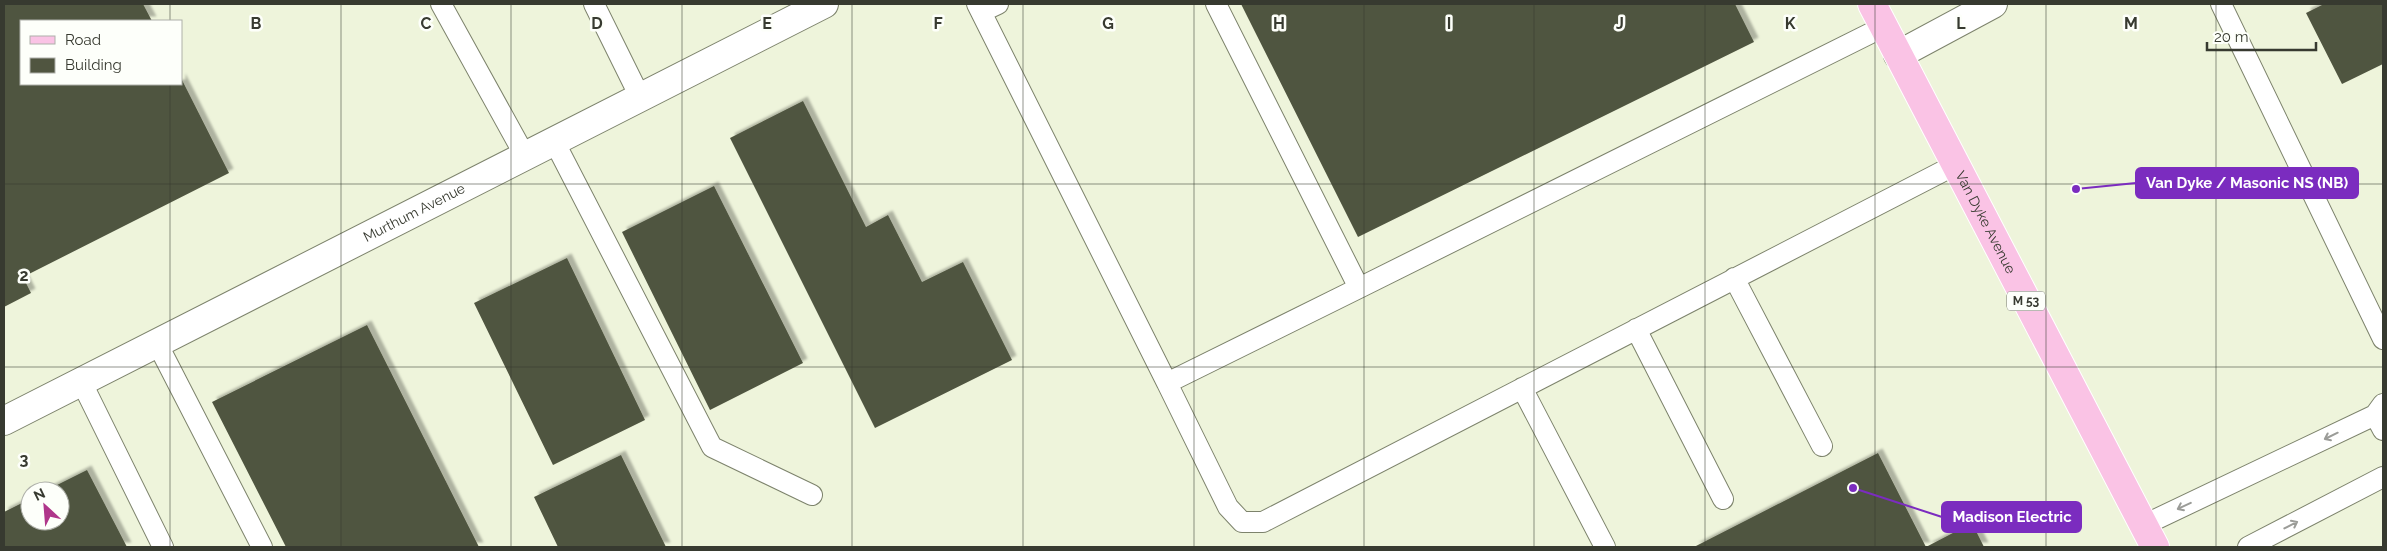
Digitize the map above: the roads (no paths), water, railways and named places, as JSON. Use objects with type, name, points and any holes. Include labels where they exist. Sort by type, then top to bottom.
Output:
[{"type":"main road","name":"Van Dyke Avenue","points":[[1878,15],[2150,536]]},
{"type":"street","name":"Murthum Avenue","points":[[4,421],[824,4]]},
{"type":"street","points":[[1898,55],[1993,4]]},
{"type":"lane","points":[[441,4],[525,156]]},
{"type":"lane","points":[[594,4],[640,97]]},
{"type":"lane","points":[[1216,4],[1359,288]]},
{"type":"lane","points":[[2221,4],[2383,340]]},
{"type":"lane","points":[[985,7],[1228,507],[1242,522],[1263,522],[1955,165]]},
{"type":"lane","points":[[1167,383],[1359,288],[1878,15]]},
{"type":"lane","points":[[554,141],[712,447],[812,495]]},
{"type":"lane","points":[[1734,278],[1822,446]]},
{"type":"lane","points":[[1636,329],[1723,499]]},
{"type":"lane","points":[[157,343],[262,547]]},
{"type":"lane","points":[[81,381],[163,547]]},
{"type":"lane","points":[[1522,388],[1605,547]]},
{"type":"lane","points":[[2150,536],[2380,416]]},
{"type":"lane","points":[[2248,547],[2383,477]]},
{"type":"place","name":"Van Dyke / Masonic NS (NB)","points":[[2076,189]]},
{"type":"place","name":"Madison Electric","points":[[1853,488]]}]
